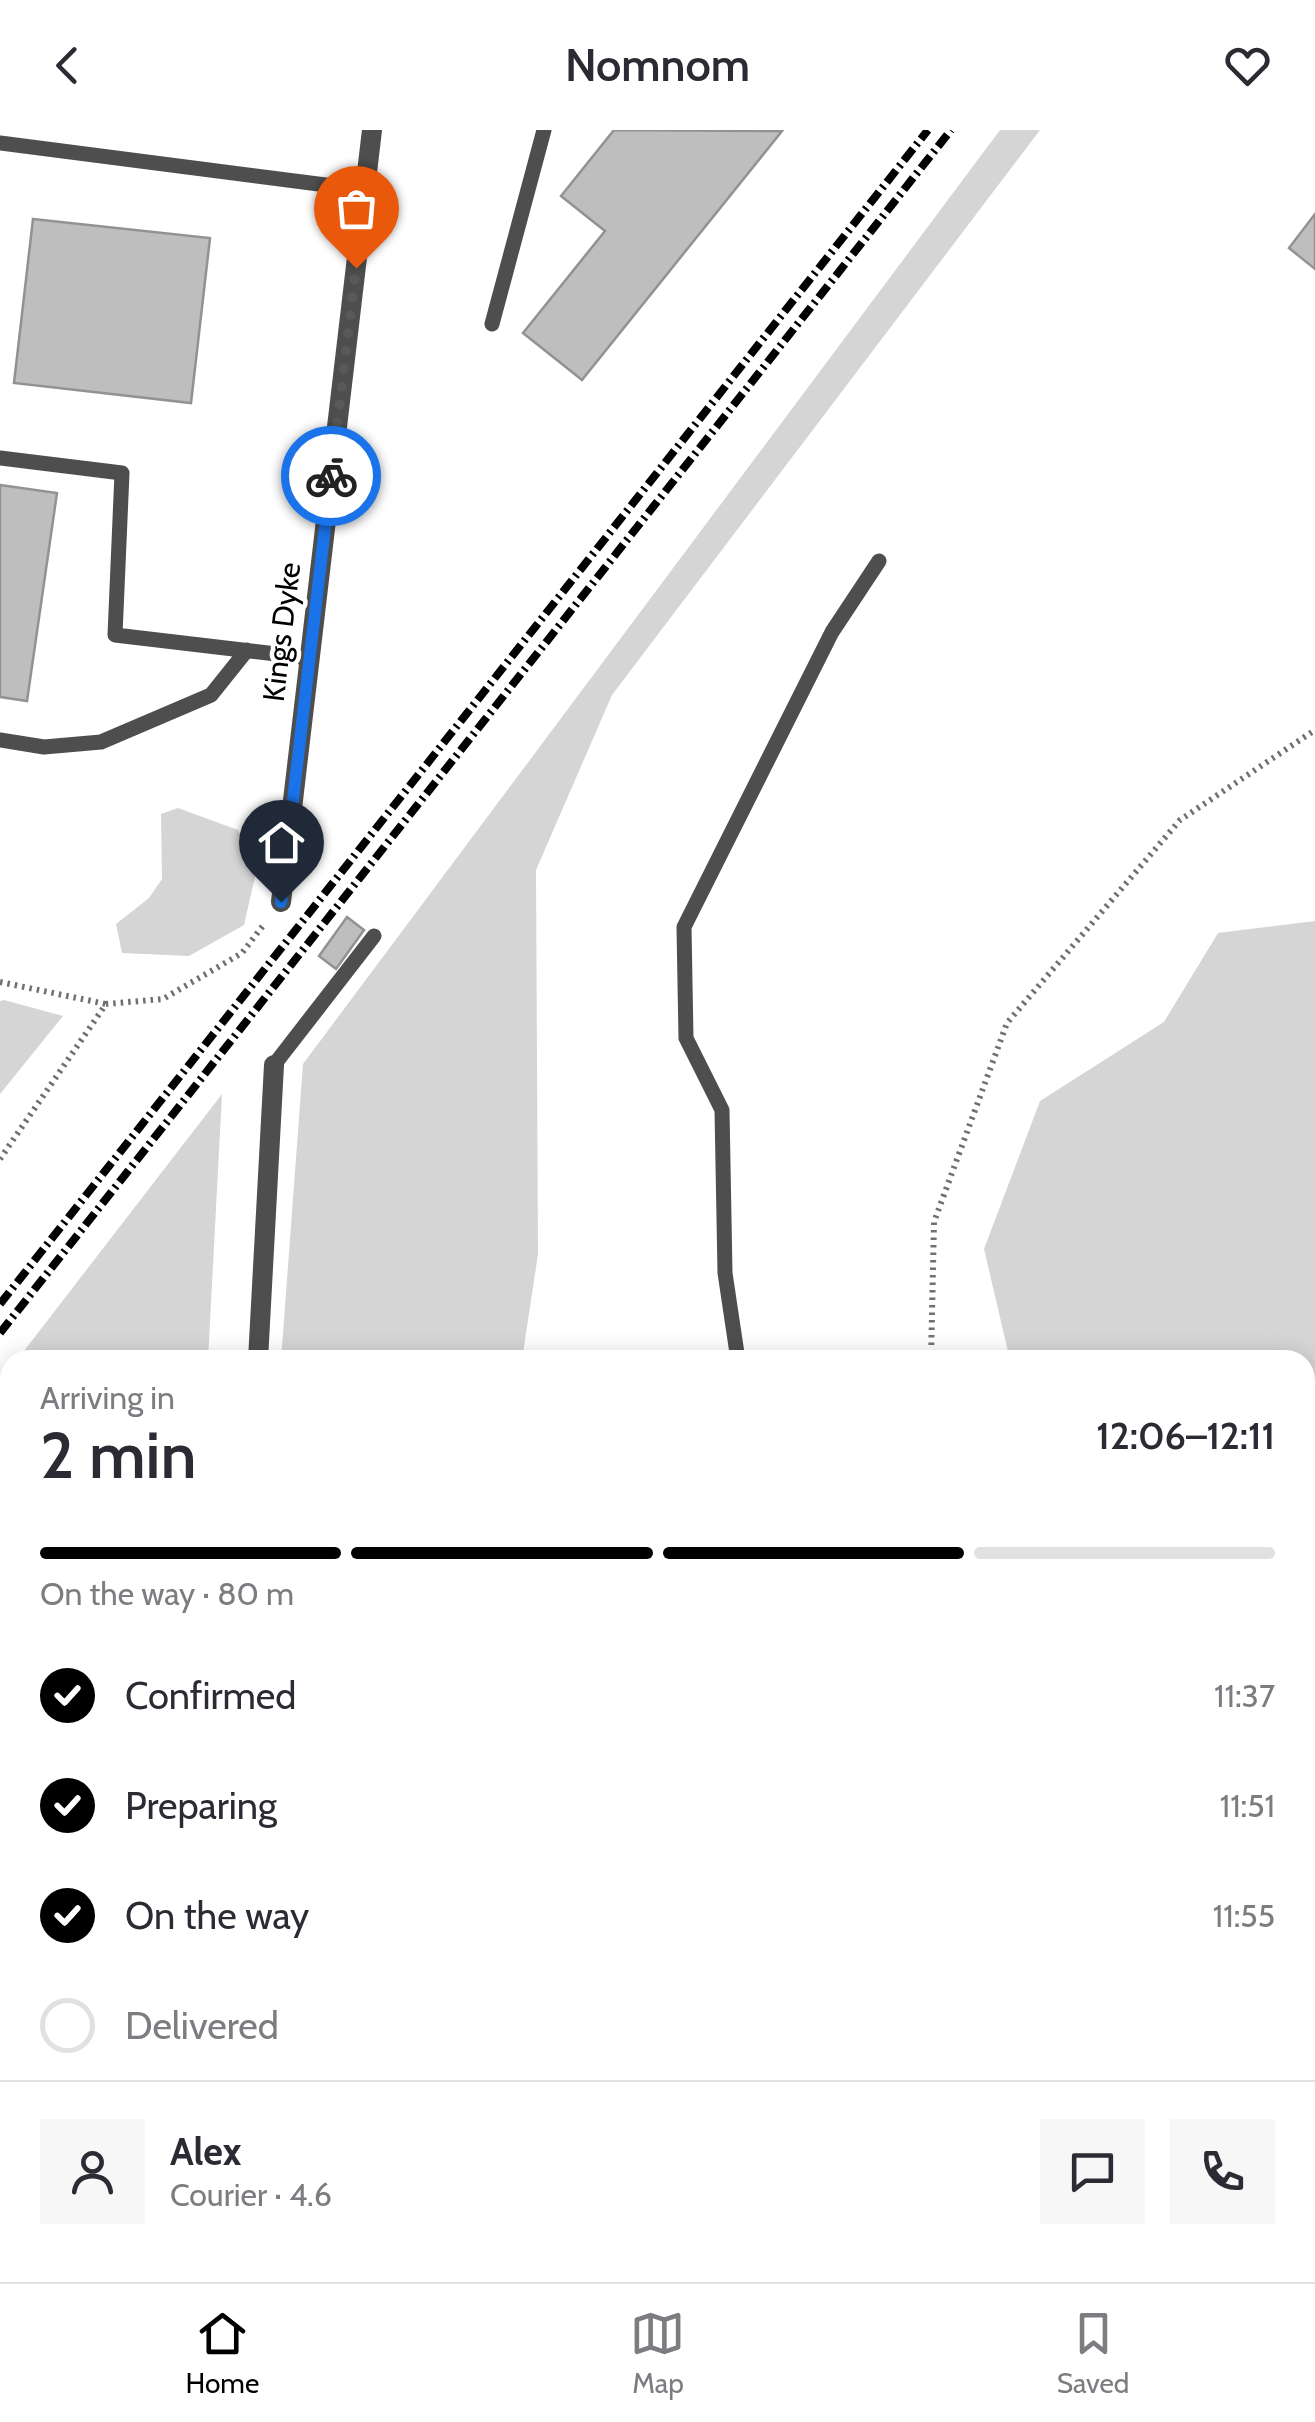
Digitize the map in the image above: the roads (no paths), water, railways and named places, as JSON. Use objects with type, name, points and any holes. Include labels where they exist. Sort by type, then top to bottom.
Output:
[{"type":"street","name":"Kings Dyke","points":[[281,902],[372,130]]},
{"type":"street","points":[[259,1350],[274,1064]]},
{"type":"lane","points":[[492,324],[544,130]]},
{"type":"lane","points":[[0,142],[365,190]]},
{"type":"lane","points":[[0,458],[122,473],[115,635],[310,658]]},
{"type":"lane","points":[[737,1350],[725,1273],[722,1110],[686,1038],[684,927],[832,632],[880,561]]},
{"type":"lane","points":[[0,740],[44,747],[101,742],[211,694],[248,650]]},
{"type":"lane","points":[[274,1064],[374,936]]},
{"type":"railway","points":[[0,1304],[928,130]]},
{"type":"railway","points":[[0,1333],[951,130]]}]
